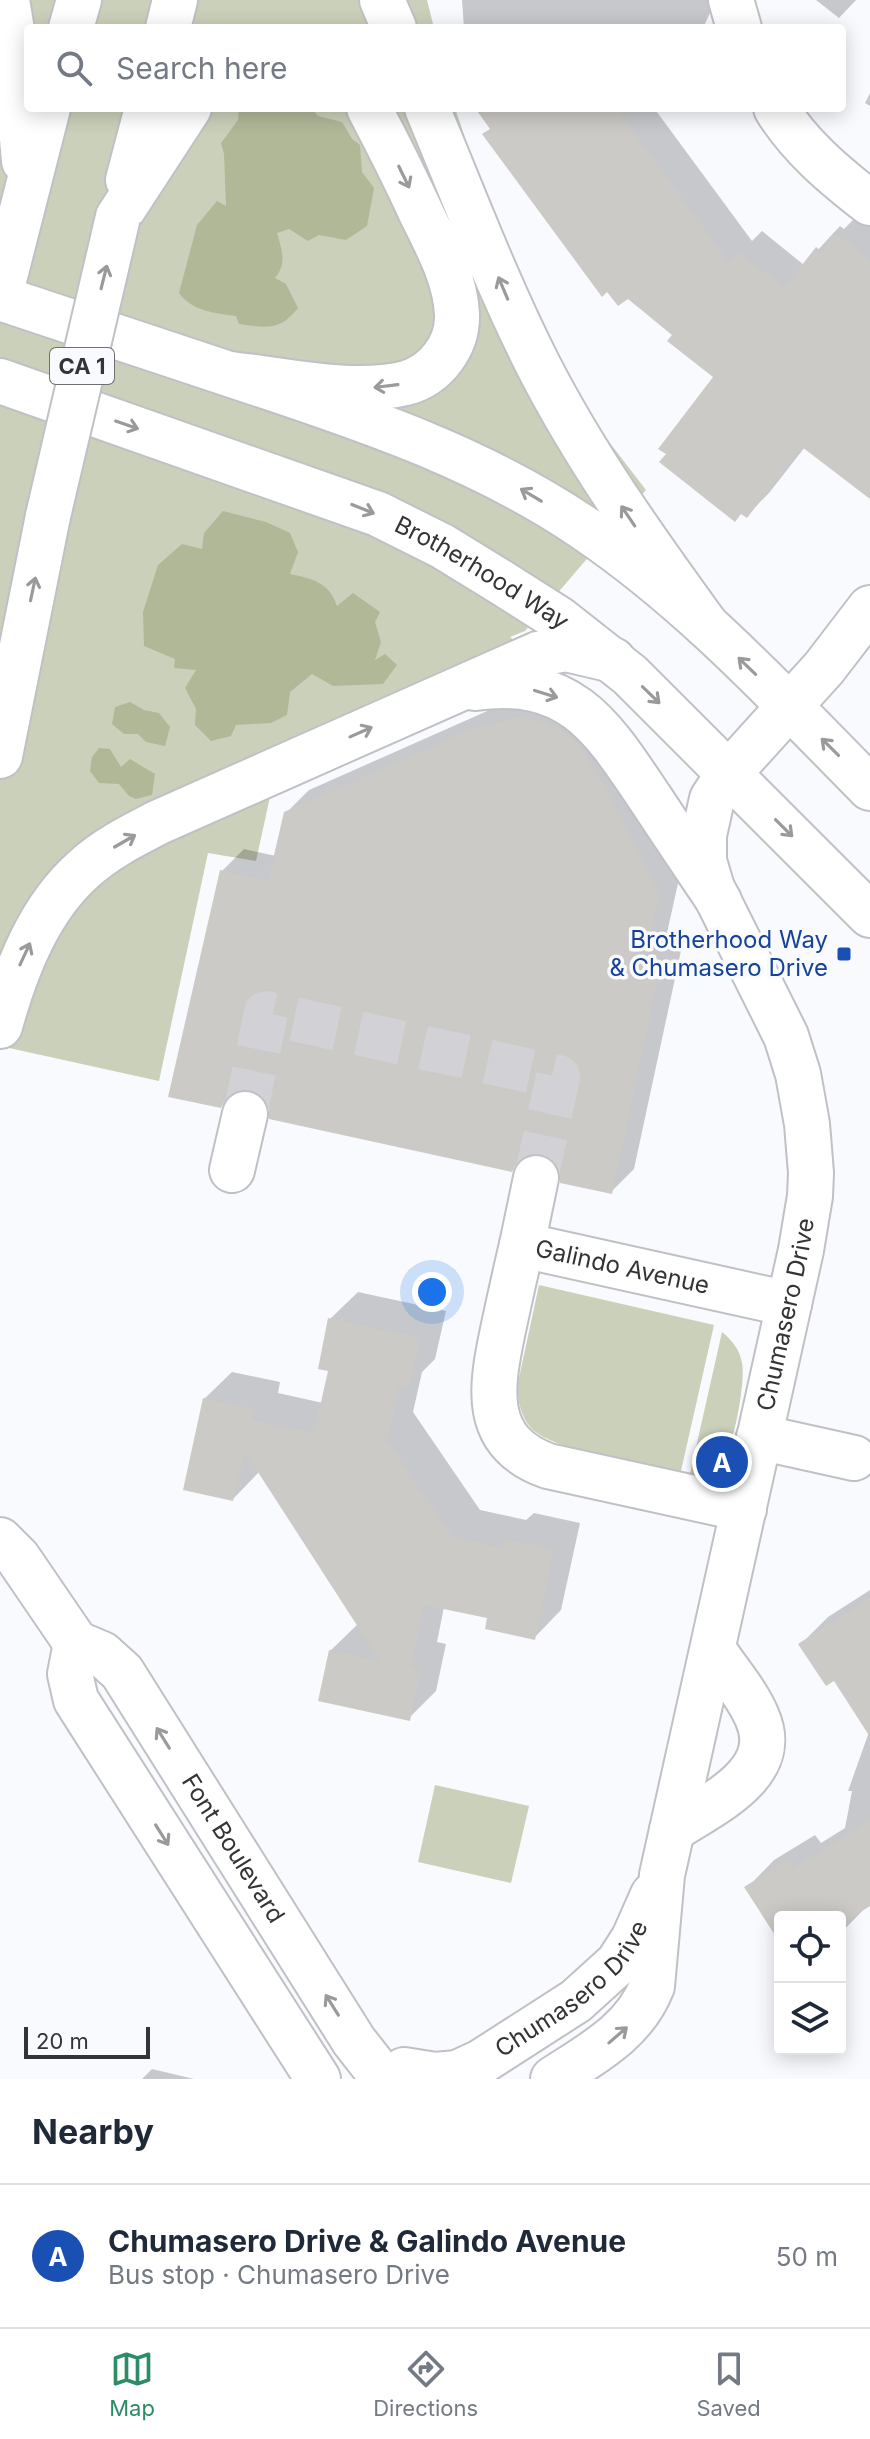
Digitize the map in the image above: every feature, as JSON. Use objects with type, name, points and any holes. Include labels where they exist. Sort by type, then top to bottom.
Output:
[{"type":"main road","points":[[7,0],[26,188]]},
{"type":"main road","points":[[72,24],[79,0]]},
{"type":"main road","points":[[169,24],[175,0]]},
{"type":"main road","points":[[382,0],[392,24]]},
{"type":"main road","points":[[731,0],[738,24]]},
{"type":"main road","points":[[47,112],[0,297],[401,433],[486,470],[564,515],[656,581],[706,625],[870,788]]},
{"type":"main road","name":"CA 1","points":[[0,756],[48,516],[118,217],[146,112]]},
{"type":"main road","points":[[118,217],[186,112]]},
{"type":"main road","points":[[230,374],[370,388],[411,382],[438,364],[448,350],[455,334],[457,317],[450,279],[435,241],[371,112]]},
{"type":"main road","points":[[429,112],[502,287],[550,388],[597,470],[706,625]]},
{"type":"main road","points":[[778,112],[787,126],[836,177],[870,203]]},
{"type":"main road","name":"Brotherhood Way","points":[[0,381],[378,514],[442,546],[520,593],[613,660],[870,915]]},
{"type":"main road","name":"Chumasero Drive","points":[[553,2079],[609,2043],[636,2017],[646,2002],[656,1968],[662,1875],[789,1304],[810,1196],[810,1148],[803,1097],[786,1036],[707,874],[704,835],[712,799],[729,773],[824,668],[870,608]]},
{"type":"main road","points":[[0,1026],[33,936],[64,889],[109,850],[159,822],[548,651],[574,650],[613,660]]},
{"type":"main road","points":[[442,696],[487,687],[526,688],[559,698],[579,709],[611,740],[719,901]]},
{"type":"main road","points":[[232,1170],[245,1114]]},
{"type":"main road","points":[[522,1245],[536,1178]]},
{"type":"main road","name":"Galindo Avenue","points":[[744,1509],[548,1466],[532,1459],[512,1443],[498,1421],[492,1390],[522,1245],[789,1304]]},
{"type":"main road","points":[[759,1437],[854,1458]]},
{"type":"main road","name":"Font Boulevard","points":[[0,1540],[18,1558],[76,1643],[102,1654],[122,1672],[354,2041],[390,2074]]},
{"type":"main road","points":[[76,1643],[70,1674],[76,1700],[318,2079]]},
{"type":"main road","points":[[672,1830],[740,1784],[754,1771],[762,1752],[763,1734],[756,1715],[713,1649]]},
{"type":"main road","name":"Chumasero Drive","points":[[390,2074],[457,2073],[481,2062],[576,2001],[618,1963],[634,1938],[662,1875]]},
{"type":"green space","points":[[0,0],[427,0],[433,24],[24,24],[24,112],[456,112],[501,244],[549,342],[593,421],[646,490],[525,631],[510,637],[515,641],[280,751],[256,861],[208,853],[159,1081],[0,1046]]},
{"type":"green space","points":[[239,112],[314,112],[318,116],[342,122],[352,139],[360,145],[362,172],[374,188],[367,226],[346,240],[319,235],[308,241],[289,229],[277,233],[282,262],[275,278],[286,284],[298,308],[285,321],[272,326],[239,324],[236,316],[197,307],[179,293],[197,225],[217,201],[226,206],[221,143],[238,120]]},
{"type":"green space","points":[[223,511],[266,522],[290,533],[298,552],[290,574],[325,587],[337,606],[353,593],[380,612],[375,622],[381,642],[375,660],[385,654],[397,665],[383,684],[333,686],[312,674],[290,692],[287,715],[271,723],[236,725],[231,736],[211,741],[195,725],[196,709],[185,688],[196,670],[174,668],[175,659],[144,646],[143,612],[158,565],[182,544],[202,549],[204,533]]},
{"type":"green space","points":[[130,702],[144,710],[159,713],[170,727],[165,746],[146,742],[138,734],[124,734],[112,724],[115,707]]},
{"type":"green space","points":[[99,748],[110,749],[121,767],[130,759],[155,774],[152,795],[136,799],[119,784],[99,783],[90,771],[92,757]]},
{"type":"green space","points":[[539,1285],[714,1325],[681,1471],[579,1450],[542,1436],[531,1428],[521,1409],[517,1387]]},
{"type":"green space","points":[[722,1332],[735,1346],[742,1363],[737,1416],[725,1459],[720,1466],[702,1474],[690,1474]]},
{"type":"green space","points":[[435,1785],[529,1806],[511,1883],[418,1862]]},
{"type":"building","points":[[478,112],[619,112],[729,263],[738,252],[784,288],[816,247],[822,252],[836,234],[870,261],[870,499],[802,447],[747,518],[741,514],[735,522],[659,462],[666,454],[658,449],[713,377],[667,341],[672,335],[628,299],[618,306],[607,292],[602,297],[482,134],[490,129]]},
{"type":"building","points":[[515,718],[537,720],[559,728],[580,745],[660,893],[643,964],[660,968],[612,1194],[560,1183],[559,1169],[552,1159],[542,1154],[527,1155],[517,1162],[512,1172],[269,1119],[269,1106],[263,1096],[250,1090],[237,1090],[227,1096],[221,1108],[168,1097],[220,870],[268,881],[284,812],[470,730]]},
{"type":"building","points":[[328,1318],[420,1338],[409,1388],[399,1387],[387,1440],[453,1537],[503,1548],[505,1539],[554,1550],[535,1640],[485,1629],[487,1618],[424,1605],[411,1668],[420,1671],[410,1721],[318,1701],[329,1650],[380,1661],[245,1452],[233,1501],[183,1490],[203,1398],[254,1409],[252,1420],[314,1433],[328,1371],[318,1369]]},
{"type":"building","points":[[870,1598],[870,1737],[834,1681],[826,1686],[798,1644]]},
{"type":"building","points":[[870,1820],[870,1906],[846,1921],[846,1911],[774,1911],[774,1934],[744,1887],[787,1860],[793,1869]]},
{"type":"tunnel","points":[[245,1114],[266,1013],[558,1077],[536,1178]]},
{"type":"place","name":"Brotherhood Way & Chumasero Drive","points":[[844,954]]},
{"type":"place","name":"Chumasero Drive & Galindo Avenue","points":[[722,1462]]}]
